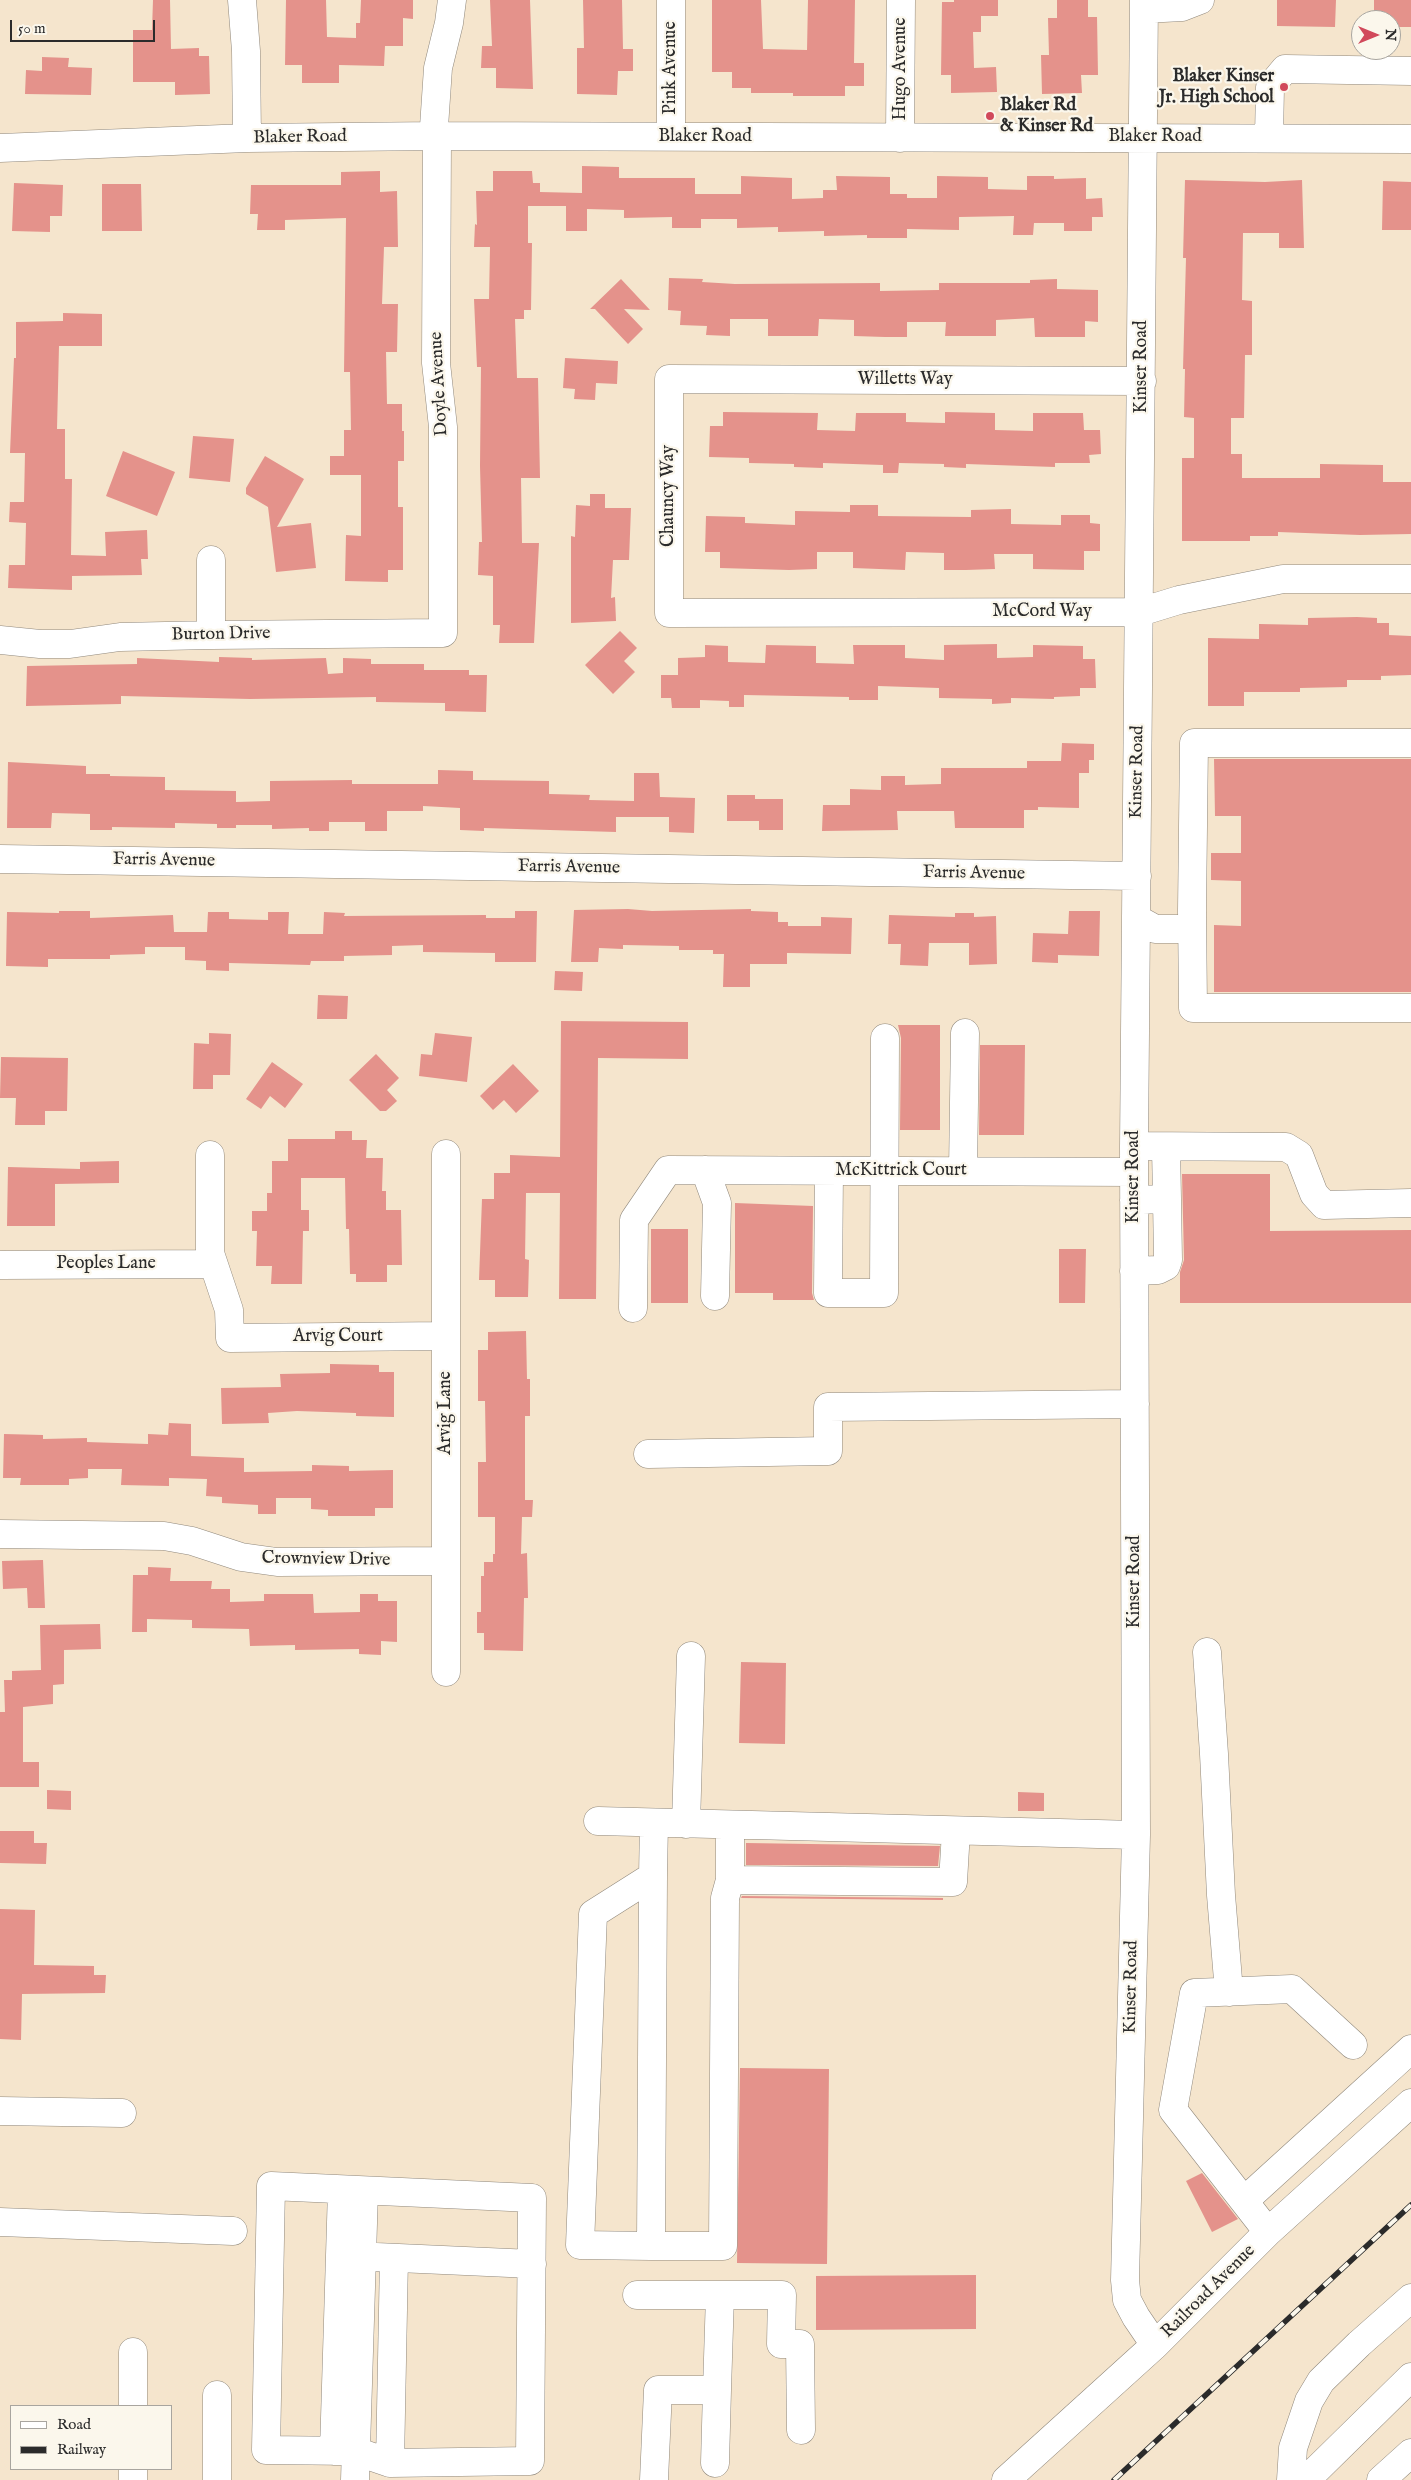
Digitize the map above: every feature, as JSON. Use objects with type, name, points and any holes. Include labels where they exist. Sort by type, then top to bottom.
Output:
[{"type":"main road","points":[[242,0],[246,52],[247,138]]},
{"type":"main road","name":"Doyle Avenue","points":[[443,633],[443,427],[436,363],[437,136],[434,126],[435,89],[452,0]]},
{"type":"main road","name":"Pink Avenue","points":[[671,0],[671,136]]},
{"type":"main road","name":"Hugo Avenue","points":[[900,138],[901,0]]},
{"type":"main road","points":[[1144,4],[1182,7],[1200,0]]},
{"type":"main road","name":"Kinser Road","points":[[1144,4],[1134,1159],[1136,1835],[1125,2280],[1128,2300],[1136,2317],[1155,2345]]},
{"type":"main road","points":[[1269,137],[1270,88],[1285,69],[1411,70]]},
{"type":"main road","name":"Blaker Road","points":[[0,148],[247,138],[437,136],[1269,137],[1411,139]]},
{"type":"main road","name":"Willetts Way","points":[[669,379],[1142,381]]},
{"type":"main road","name":"Chauncy Way","points":[[669,379],[669,612]]},
{"type":"main road","points":[[211,560],[211,635]]},
{"type":"main road","name":"McCord Way","points":[[669,612],[1140,612],[1179,600],[1283,579],[1411,579]]},
{"type":"main road","name":"Burton Drive","points":[[0,640],[40,644],[70,644],[120,638],[211,635],[443,633]]},
{"type":"main road","points":[[1411,743],[1194,743],[1192,920],[1193,1008],[1411,1008]]},
{"type":"main road","name":"Farris Avenue","points":[[0,859],[1137,876]]},
{"type":"main road","points":[[1137,918],[1155,910],[1192,920]]},
{"type":"main road","points":[[963,1171],[965,1033]]},
{"type":"main road","points":[[829,1171],[828,1294],[884,1294],[886,1038]]},
{"type":"main road","points":[[1134,1271],[1158,1270],[1166,1266],[1168,1260],[1166,1147]]},
{"type":"main road","name":"McKittrick Court","points":[[633,1308],[634,1220],[668,1170],[963,1171],[1134,1159],[1166,1147],[1286,1147],[1299,1155],[1314,1194],[1324,1205],[1411,1203]]},
{"type":"main road","name":"Arvig Lane","points":[[446,1154],[446,1672]]},
{"type":"main road","points":[[210,1155],[212,1264]]},
{"type":"main road","points":[[705,1170],[717,1204],[716,1296]]},
{"type":"main road","points":[[1134,1200],[1167,1199]]},
{"type":"main road","name":"Peoples Lane","points":[[0,1264],[212,1264]]},
{"type":"main road","name":"Arvig Court","points":[[212,1264],[229,1310],[230,1338],[446,1336]]},
{"type":"main road","points":[[648,1454],[828,1451],[828,1407],[1135,1404]]},
{"type":"main road","name":"Crownview Drive","points":[[0,1534],[155,1535],[192,1541],[241,1557],[277,1562],[445,1561]]},
{"type":"main road","points":[[1207,1652],[1214,1754],[1220,1895],[1229,1992]]},
{"type":"main road","points":[[686,1824],[691,1656]]},
{"type":"main road","points":[[598,1821],[1136,1835]]},
{"type":"main road","points":[[651,2246],[654,1823]]},
{"type":"main road","points":[[653,1876],[593,1914],[580,2245],[723,2246],[725,1898],[730,1880],[730,1825]]},
{"type":"main road","points":[[730,1880],[953,1882],[956,1831]]},
{"type":"main road","points":[[1268,2232],[1173,2110],[1194,1993],[1292,1989],[1353,2045]]},
{"type":"main road","points":[[1244,2201],[1411,2049]]},
{"type":"main road","name":"Railroad Avenue","points":[[1006,2480],[1155,2345],[1268,2232],[1411,2103]]},
{"type":"main road","points":[[0,2111],[122,2113]]},
{"type":"main road","points":[[272,2186],[353,2190],[532,2198],[530,2461],[390,2463],[345,2451],[266,2450],[272,2186]]},
{"type":"main road","points":[[345,2451],[362,2256],[353,2190]]},
{"type":"main road","points":[[353,2190],[345,2451],[355,2480]]},
{"type":"main road","points":[[0,2222],[233,2231]]},
{"type":"main road","points":[[362,2256],[532,2264]]},
{"type":"main road","points":[[390,2463],[394,2258]]},
{"type":"main road","points":[[637,2295],[782,2295],[781,2344],[800,2344],[801,2430]]},
{"type":"main road","points":[[715,2463],[720,2295]]},
{"type":"main road","points":[[1291,2480],[1293,2448],[1309,2401],[1321,2381],[1411,2298]]},
{"type":"main road","points":[[133,2352],[133,2405]]},
{"type":"main road","points":[[1306,2480],[1411,2377]]},
{"type":"main road","points":[[654,2480],[658,2390],[717,2390]]},
{"type":"main road","points":[[216,2480],[217,2395]]},
{"type":"main road","points":[[1381,2480],[1411,2453]]},
{"type":"building","points":[[153,0],[170,0],[171,49],[199,48],[199,56],[209,56],[210,94],[175,95],[175,82],[133,82],[133,30],[152,30]]},
{"type":"building","points":[[286,0],[326,0],[327,37],[356,38],[356,23],[360,23],[361,0],[413,0],[413,19],[403,18],[403,46],[385,46],[384,66],[339,65],[339,83],[302,83],[302,65],[285,65]]},
{"type":"building","points":[[490,0],[530,0],[533,89],[496,88],[496,68],[481,68],[482,46],[492,46]]},
{"type":"building","points":[[583,0],[622,0],[623,49],[633,49],[633,71],[618,71],[617,95],[577,94],[577,48],[584,48]]},
{"type":"building","points":[[712,0],[761,0],[763,49],[807,50],[808,0],[855,0],[854,63],[864,63],[864,86],[845,86],[845,96],[793,96],[793,93],[751,93],[751,88],[732,88],[732,72],[712,72]]},
{"type":"building","points":[[954,0],[998,0],[998,16],[981,16],[981,32],[973,32],[974,68],[996,67],[997,92],[951,93],[951,75],[941,75],[942,2],[954,2]]},
{"type":"building","points":[[1057,0],[1088,0],[1088,17],[1097,17],[1098,75],[1081,75],[1082,93],[1042,94],[1041,55],[1049,55],[1048,18],[1057,18]]},
{"type":"building","points":[[1277,0],[1336,0],[1335,27],[1277,26]]},
{"type":"building","points":[[1374,0],[1411,0],[1411,27],[1401,27],[1401,10],[1374,10]]},
{"type":"building","points":[[42,57],[69,58],[68,67],[92,68],[91,95],[25,94],[26,70],[42,71]]},
{"type":"building","points":[[582,166],[619,167],[619,178],[695,178],[695,194],[741,194],[741,176],[792,178],[792,199],[823,198],[823,190],[837,190],[836,176],[890,177],[890,194],[907,194],[907,198],[937,198],[937,176],[988,177],[988,189],[1027,190],[1027,176],[1054,176],[1054,179],[1086,178],[1086,199],[1102,198],[1103,217],[1092,217],[1092,231],[1064,231],[1064,223],[1034,223],[1033,235],[1013,235],[1014,216],[959,217],[959,230],[907,229],[907,238],[867,238],[867,235],[824,236],[824,231],[778,232],[778,227],[737,228],[737,219],[701,219],[701,228],[672,228],[672,217],[624,218],[624,210],[587,209],[587,231],[566,231],[566,206],[528,206],[528,243],[532,243],[531,310],[524,310],[524,319],[515,319],[517,378],[538,378],[540,478],[521,478],[522,543],[539,543],[534,643],[499,643],[500,625],[493,625],[493,576],[478,575],[479,542],[482,542],[480,466],[481,367],[477,367],[474,299],[489,299],[490,247],[474,247],[475,224],[477,225],[476,191],[493,191],[493,171],[532,171],[533,183],[540,183],[540,192],[582,193]]},
{"type":"building","points":[[380,171],[380,192],[397,191],[398,247],[384,247],[382,304],[398,304],[397,352],[386,352],[387,404],[402,404],[404,461],[398,461],[398,507],[403,507],[403,570],[388,570],[388,582],[345,581],[346,535],[361,536],[361,475],[330,475],[330,456],[344,456],[344,430],[351,430],[350,372],[344,372],[346,218],[285,220],[285,230],[257,230],[258,214],[250,214],[251,185],[341,185],[341,172]]},
{"type":"building","points":[[1185,180],[1265,182],[1302,180],[1304,248],[1279,248],[1279,233],[1243,233],[1242,300],[1252,301],[1252,355],[1245,355],[1244,418],[1231,418],[1231,454],[1242,454],[1242,478],[1320,478],[1320,464],[1383,465],[1383,482],[1411,482],[1411,534],[1360,535],[1278,532],[1278,536],[1250,536],[1250,541],[1182,541],[1182,458],[1194,458],[1194,418],[1184,417],[1185,369],[1183,369],[1186,258],[1183,258]]},
{"type":"building","points":[[1383,181],[1411,182],[1411,230],[1382,230]]},
{"type":"building","points":[[14,183],[63,185],[62,216],[50,216],[50,232],[12,231]]},
{"type":"building","points":[[102,184],[141,184],[142,231],[102,231]]},
{"type":"building","points":[[669,278],[703,279],[702,282],[735,284],[880,283],[880,291],[939,290],[939,283],[1030,283],[1030,280],[1057,279],[1057,289],[1098,290],[1098,322],[1085,321],[1085,337],[1035,337],[1034,318],[996,320],[996,336],[945,336],[946,322],[907,322],[907,337],[885,337],[854,336],[854,320],[819,319],[818,336],[768,336],[768,319],[730,319],[730,336],[706,335],[707,326],[680,325],[681,311],[668,310]]},
{"type":"building","points":[[621,279],[650,310],[624,309],[643,329],[628,344],[595,309],[590,309]]},
{"type":"building","points":[[63,313],[102,314],[102,346],[59,346],[57,429],[65,429],[65,479],[72,479],[71,555],[106,556],[105,532],[147,530],[148,559],[141,559],[142,575],[72,576],[72,590],[8,588],[9,565],[25,565],[26,523],[9,522],[10,502],[24,502],[25,453],[10,453],[14,358],[16,358],[16,322],[63,321]]},
{"type":"building","points":[[565,358],[618,361],[617,384],[596,383],[595,400],[574,399],[575,389],[563,388]]},
{"type":"building","points":[[723,412],[818,413],[817,430],[855,431],[856,413],[906,413],[906,422],[945,423],[945,412],[995,413],[995,430],[1033,431],[1033,413],[1083,413],[1084,430],[1100,430],[1101,454],[1089,455],[1090,463],[1055,463],[1055,467],[966,464],[966,468],[944,467],[944,464],[899,463],[898,473],[883,473],[883,465],[823,463],[823,468],[794,467],[794,464],[749,463],[749,458],[709,457],[710,426],[723,426]]},
{"type":"building","points":[[193,436],[234,439],[230,482],[189,478]]},
{"type":"building","points":[[123,451],[175,472],[157,516],[106,496]]},
{"type":"building","points":[[265,456],[304,479],[277,527],[311,523],[316,568],[276,572],[268,507],[246,494],[246,488]]},
{"type":"building","points":[[590,494],[605,494],[605,508],[631,508],[629,560],[613,560],[611,598],[615,597],[616,621],[571,623],[571,536],[575,537],[576,505],[590,506]]},
{"type":"building","points":[[850,505],[878,505],[878,516],[971,517],[971,510],[1011,509],[1011,524],[1061,525],[1061,515],[1090,515],[1090,523],[1100,524],[1100,551],[1084,551],[1084,570],[1033,569],[1033,554],[994,554],[995,569],[944,570],[944,553],[906,552],[905,570],[853,568],[853,552],[817,552],[817,569],[720,568],[720,552],[705,552],[706,516],[745,517],[745,523],[795,525],[795,511],[850,512]]},
{"type":"building","points":[[1308,618],[1377,618],[1377,623],[1389,623],[1389,635],[1411,636],[1411,675],[1381,676],[1381,680],[1347,680],[1347,687],[1300,688],[1300,692],[1244,692],[1244,706],[1208,706],[1208,638],[1259,639],[1259,624],[1308,625]]},
{"type":"building","points":[[620,631],[637,648],[624,661],[635,672],[613,694],[585,665]]},
{"type":"building","points":[[997,644],[997,658],[1033,657],[1033,645],[1083,646],[1083,659],[1095,659],[1096,688],[1080,688],[1080,696],[1054,697],[1054,699],[1011,698],[1011,703],[992,704],[992,699],[939,698],[939,688],[878,686],[878,700],[849,700],[849,697],[744,695],[744,707],[729,707],[729,701],[700,700],[700,708],[672,708],[671,698],[661,698],[661,675],[678,675],[678,658],[705,657],[705,645],[728,646],[728,662],[765,663],[766,645],[816,646],[816,663],[854,664],[853,645],[905,645],[905,658],[944,660],[944,645]]},
{"type":"building","points":[[219,657],[252,658],[252,660],[326,658],[328,674],[343,673],[343,658],[371,659],[371,664],[424,664],[424,670],[469,670],[469,675],[487,675],[486,712],[445,711],[445,703],[376,702],[376,697],[250,699],[121,696],[121,704],[26,706],[27,666],[137,664],[137,658],[219,662]]},
{"type":"building","points":[[1062,743],[1094,744],[1094,760],[1089,760],[1089,773],[1079,773],[1079,808],[1038,807],[1038,810],[1024,810],[1024,828],[955,828],[954,811],[897,811],[898,830],[822,831],[823,805],[850,805],[850,789],[881,790],[881,776],[905,776],[905,785],[941,784],[941,768],[1027,768],[1027,761],[1061,761]]},
{"type":"building","points":[[1214,759],[1411,759],[1411,992],[1214,992],[1214,925],[1241,926],[1241,881],[1211,880],[1211,853],[1241,853],[1241,816],[1215,816]]},
{"type":"building","points":[[8,762],[86,766],[86,774],[165,777],[165,790],[236,791],[236,802],[270,801],[270,781],[352,780],[352,784],[438,784],[438,770],[473,771],[473,780],[549,781],[549,794],[590,795],[589,800],[634,801],[634,773],[659,773],[660,797],[695,798],[694,833],[669,832],[669,817],[616,817],[616,832],[484,828],[484,831],[460,830],[460,808],[423,806],[423,811],[387,811],[387,831],[365,831],[365,822],[329,822],[329,831],[309,831],[309,828],[272,829],[272,825],[236,825],[236,828],[217,828],[217,824],[175,823],[175,828],[112,827],[112,830],[90,830],[90,814],[52,813],[51,828],[7,828]]},
{"type":"building","points":[[727,795],[755,795],[755,799],[783,799],[783,830],[759,830],[759,821],[727,821]]},
{"type":"building","points":[[628,909],[652,911],[751,909],[751,911],[778,912],[778,922],[788,922],[788,926],[821,926],[821,917],[852,918],[851,954],[787,953],[787,964],[750,964],[750,987],[723,987],[724,954],[713,954],[713,950],[679,950],[679,946],[623,945],[623,949],[599,948],[598,962],[571,962],[574,910]]},
{"type":"building","points":[[59,911],[90,911],[90,918],[173,915],[174,932],[207,932],[208,912],[229,912],[229,919],[268,920],[268,912],[289,912],[288,934],[323,934],[324,912],[345,913],[344,916],[486,915],[486,918],[515,918],[515,911],[537,911],[536,962],[495,962],[495,953],[423,952],[423,945],[392,946],[392,955],[344,956],[344,961],[311,961],[310,965],[229,963],[229,971],[206,970],[206,961],[185,960],[185,947],[145,947],[145,954],[110,955],[110,959],[48,959],[48,967],[6,966],[7,912],[59,913]]},
{"type":"building","points":[[1069,911],[1100,911],[1099,956],[1058,955],[1058,963],[1032,962],[1033,933],[1068,934]]},
{"type":"building","points":[[955,913],[974,913],[974,917],[996,916],[997,964],[969,965],[969,943],[929,943],[928,966],[900,965],[901,944],[888,944],[889,915],[955,917]]},
{"type":"building","points":[[555,971],[583,972],[582,991],[554,990]]},
{"type":"building","points":[[318,995],[348,996],[347,1019],[317,1019]]},
{"type":"building","points":[[561,1021],[688,1022],[688,1059],[598,1058],[596,1299],[559,1299],[560,1193],[526,1193],[525,1259],[529,1260],[528,1297],[495,1297],[495,1280],[479,1280],[482,1199],[494,1199],[494,1173],[510,1173],[510,1155],[560,1157]]},
{"type":"building","points":[[898,1025],[940,1025],[940,1130],[900,1130],[901,1038]]},
{"type":"building","points":[[209,1033],[231,1034],[230,1075],[213,1075],[213,1089],[193,1089],[194,1043],[209,1044]]},
{"type":"building","points":[[435,1033],[472,1037],[467,1082],[419,1076],[421,1054],[432,1055]]},
{"type":"building","points":[[980,1045],[1025,1045],[1024,1135],[979,1135]]},
{"type":"building","points":[[376,1054],[399,1078],[387,1090],[397,1101],[386,1111],[380,1111],[349,1080]]},
{"type":"building","points":[[1,1057],[68,1058],[67,1111],[45,1111],[45,1125],[15,1125],[16,1098],[0,1098]]},
{"type":"building","points":[[272,1062],[303,1084],[285,1108],[270,1096],[261,1109],[246,1099]]},
{"type":"building","points":[[513,1064],[539,1091],[516,1113],[504,1100],[493,1110],[480,1096]]},
{"type":"building","points":[[335,1131],[352,1131],[352,1140],[367,1140],[366,1158],[383,1158],[382,1191],[386,1191],[386,1210],[401,1210],[402,1265],[387,1265],[387,1282],[356,1282],[356,1274],[350,1274],[349,1229],[346,1229],[345,1178],[301,1178],[301,1210],[309,1210],[309,1231],[303,1231],[302,1284],[271,1284],[272,1266],[256,1266],[257,1231],[252,1231],[252,1211],[267,1211],[267,1193],[272,1193],[272,1161],[288,1161],[288,1139],[335,1139]]},
{"type":"building","points":[[119,1161],[119,1183],[55,1184],[55,1226],[7,1226],[8,1167],[80,1169],[80,1162]]},
{"type":"building","points":[[1182,1174],[1270,1174],[1270,1231],[1411,1230],[1411,1303],[1180,1303],[1180,1272],[1184,1260]]},
{"type":"building","points":[[735,1203],[813,1206],[812,1293],[814,1300],[773,1300],[773,1293],[735,1293]]},
{"type":"building","points":[[651,1229],[688,1229],[688,1303],[651,1303]]},
{"type":"building","points":[[1059,1249],[1086,1249],[1085,1303],[1059,1303]]},
{"type":"building","points":[[526,1331],[527,1379],[530,1379],[530,1416],[525,1416],[525,1500],[533,1500],[532,1517],[522,1517],[521,1554],[527,1553],[528,1598],[524,1598],[523,1651],[484,1650],[484,1633],[477,1633],[477,1612],[481,1612],[481,1576],[484,1576],[484,1562],[493,1562],[493,1554],[495,1554],[495,1517],[478,1517],[478,1462],[486,1462],[485,1401],[478,1401],[478,1350],[488,1350],[488,1332]]},
{"type":"building","points":[[330,1364],[379,1365],[379,1372],[394,1372],[394,1417],[356,1416],[356,1413],[297,1411],[268,1413],[269,1423],[222,1424],[221,1388],[281,1387],[280,1374],[330,1373]]},
{"type":"building","points":[[169,1423],[191,1424],[191,1456],[244,1458],[244,1472],[312,1471],[312,1465],[349,1466],[349,1471],[393,1470],[393,1508],[375,1508],[375,1516],[328,1516],[328,1510],[311,1509],[311,1498],[276,1498],[276,1514],[258,1514],[258,1505],[222,1503],[222,1497],[206,1496],[207,1479],[169,1478],[169,1486],[121,1485],[122,1469],[88,1469],[88,1478],[69,1479],[69,1485],[20,1485],[21,1478],[3,1478],[4,1434],[43,1435],[43,1439],[87,1438],[87,1442],[148,1444],[148,1434],[168,1435]]},
{"type":"building","points":[[43,1560],[45,1608],[28,1608],[27,1588],[3,1589],[2,1561]]},
{"type":"building","points":[[148,1567],[171,1568],[170,1581],[212,1581],[211,1589],[230,1589],[230,1602],[264,1601],[264,1594],[313,1594],[314,1613],[360,1612],[360,1594],[378,1594],[378,1601],[397,1601],[397,1642],[381,1641],[381,1655],[359,1654],[359,1649],[295,1650],[295,1645],[250,1646],[249,1629],[192,1628],[192,1620],[147,1619],[147,1632],[132,1632],[133,1575],[148,1575]]},
{"type":"building","points":[[100,1624],[101,1649],[64,1650],[64,1684],[53,1685],[53,1704],[23,1707],[23,1762],[39,1762],[39,1787],[0,1787],[0,1712],[5,1712],[4,1680],[12,1680],[12,1671],[41,1670],[40,1625]]},
{"type":"building","points":[[741,1662],[786,1663],[785,1744],[739,1743]]},
{"type":"building","points":[[47,1790],[71,1791],[71,1810],[47,1809]]},
{"type":"building","points":[[1018,1792],[1044,1793],[1044,1811],[1018,1811]]},
{"type":"building","points":[[0,1831],[34,1831],[34,1843],[47,1843],[46,1864],[0,1863]]},
{"type":"building","points":[[746,1843],[940,1846],[938,1866],[746,1865]]},
{"type":"building","points":[[742,1896],[943,1898],[943,1900],[741,1898]]},
{"type":"building","points":[[0,1909],[35,1910],[34,1965],[94,1966],[94,1975],[106,1975],[105,1993],[22,1994],[21,2040],[0,2039]]},
{"type":"building","points":[[740,2068],[829,2069],[827,2264],[737,2263]]},
{"type":"building","points":[[1202,2173],[1238,2219],[1212,2232],[1186,2181]]},
{"type":"building","points":[[976,2275],[976,2329],[816,2330],[816,2276]]},
{"type":"railway","points":[[1114,2480],[1411,2205]]},
{"type":"place","name":"Blaker Kinser Jr. High School","points":[[1284,87]]},
{"type":"place","name":"Blaker Rd & Kinser Rd","points":[[990,116]]}]
